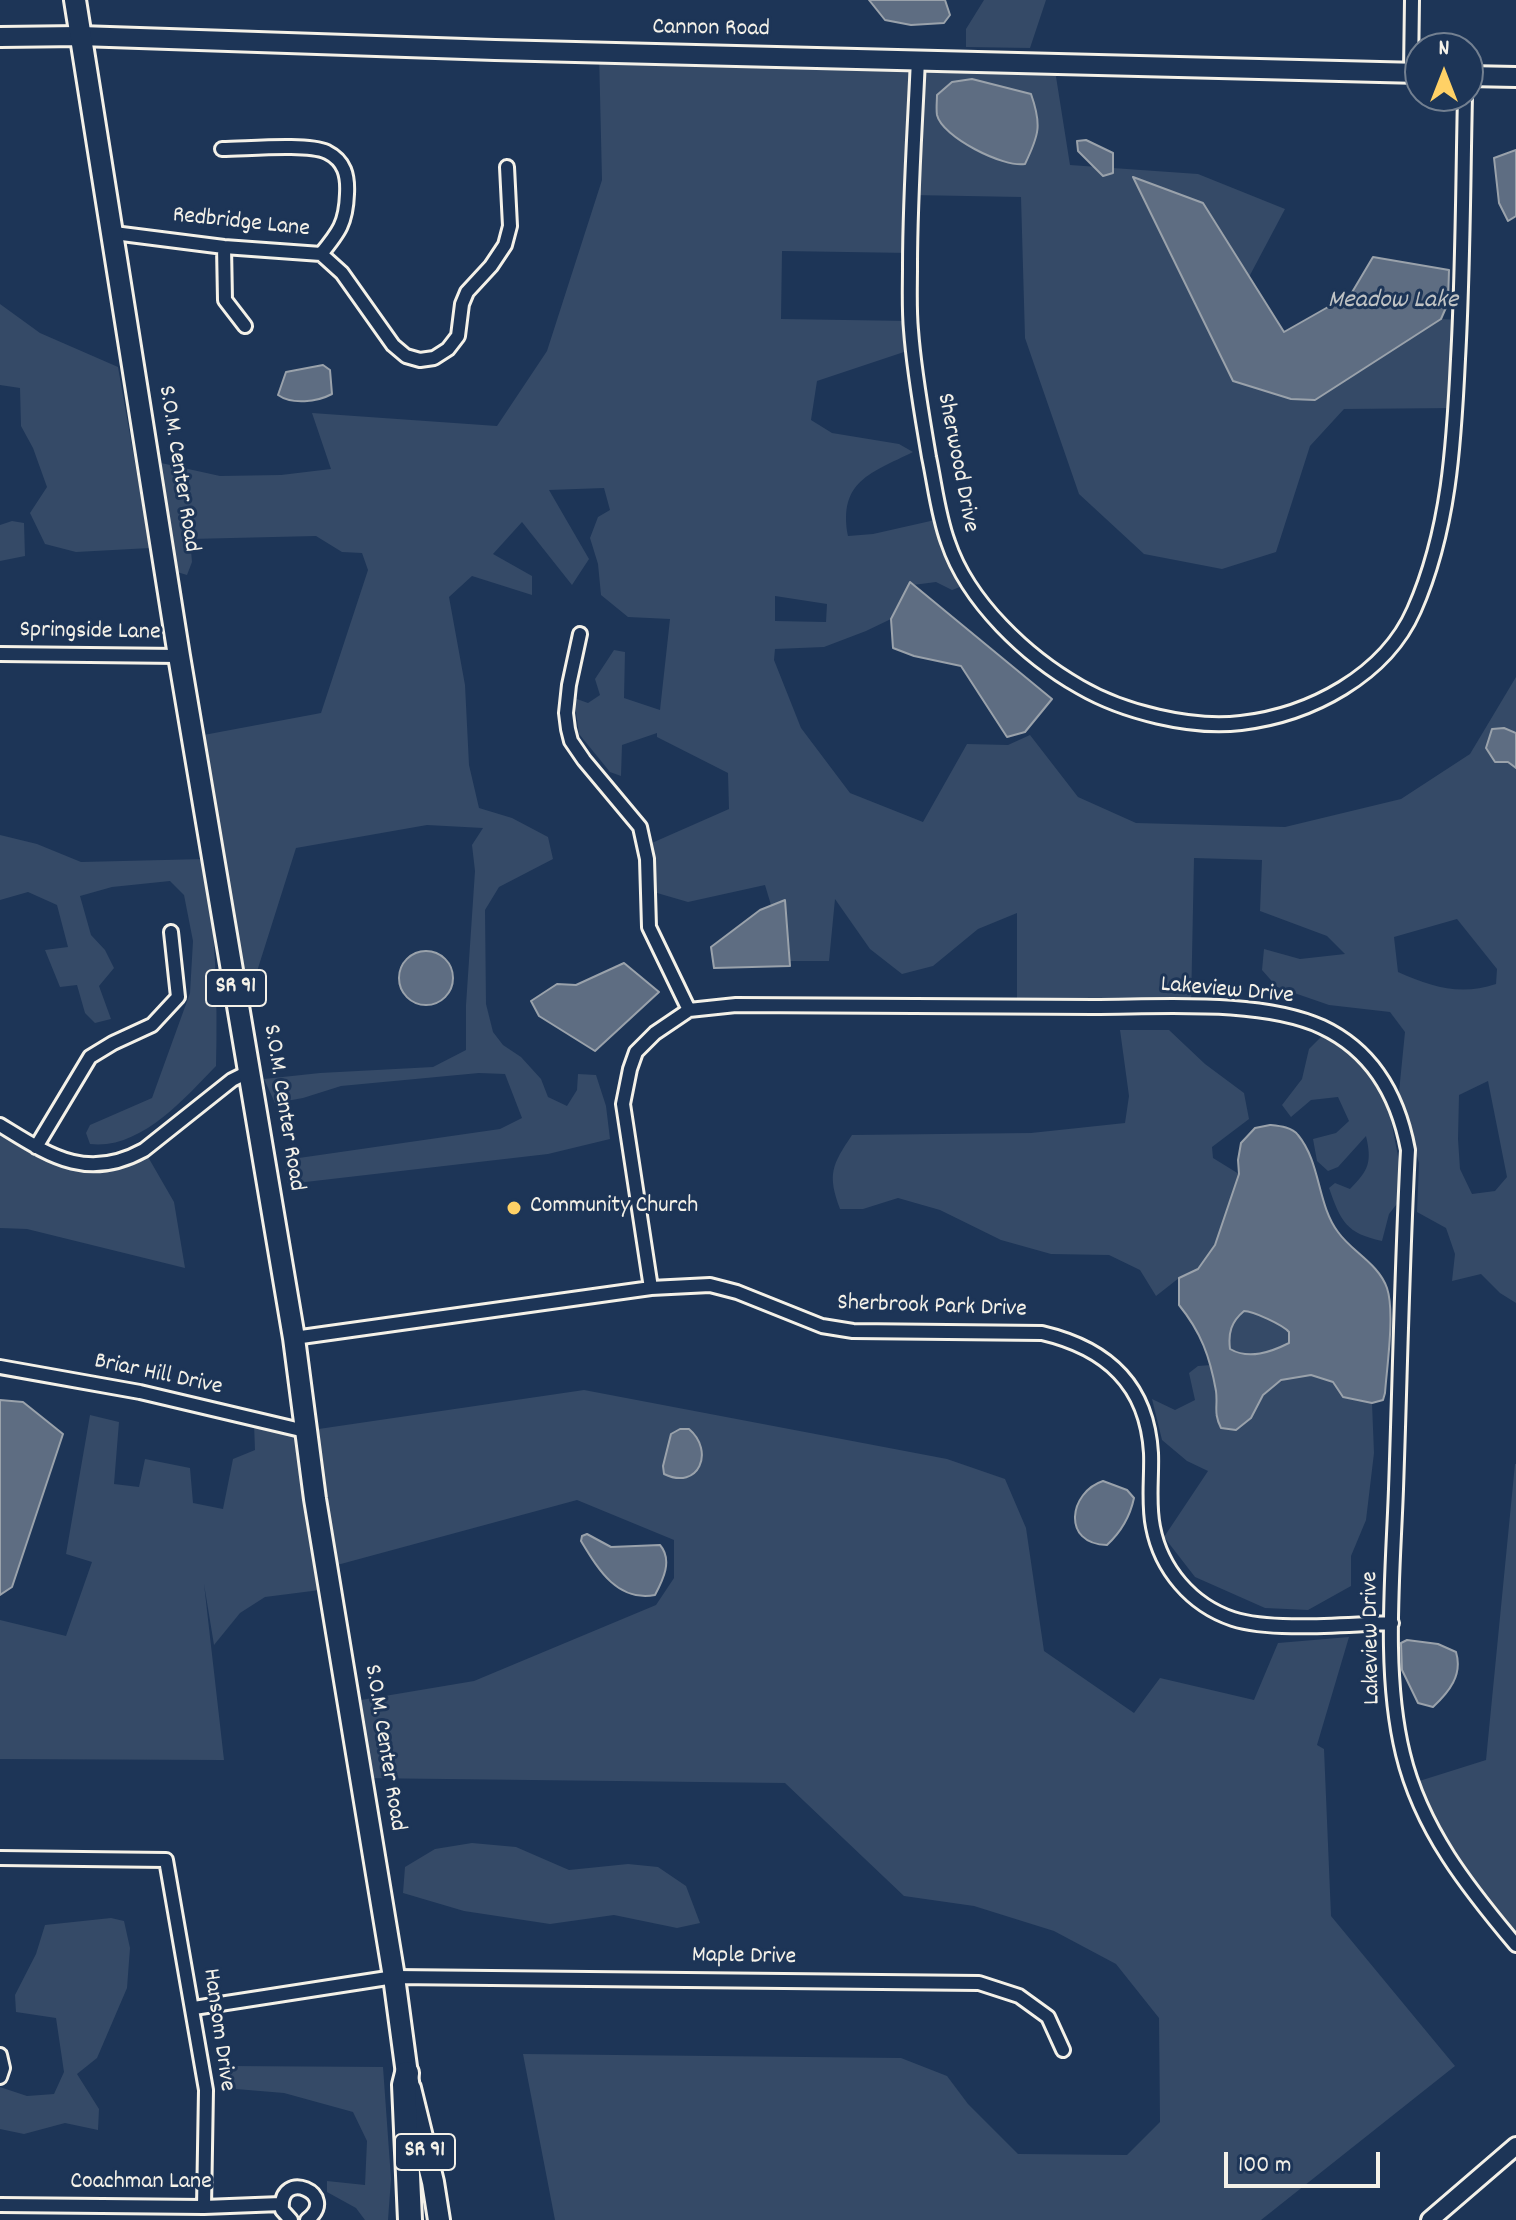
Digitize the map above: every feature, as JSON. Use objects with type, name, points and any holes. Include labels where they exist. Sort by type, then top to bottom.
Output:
[{"type":"highway","points":[[408,2078],[404,2085],[410,2220]]},
{"type":"main road","name":"S.O.M. Center Road","points":[[75,0],[179,656],[294,1338],[305,1431],[394,1977],[408,2078],[420,2220]]},
{"type":"main road","name":"Cannon Road","points":[[0,37],[80,36],[1404,72]]},
{"type":"main road","points":[[1484,76],[1516,77]]},
{"type":"main road","name":"S.O.M. Center Road","points":[[408,2078],[439,2220]]},
{"type":"street","points":[[1412,0],[1413,32]]},
{"type":"street","name":"Sherwood Drive","points":[[918,59],[910,225],[910,329],[924,428],[948,545],[989,612],[1018,642],[1058,675],[1099,698],[1175,720],[1233,724],[1269,720],[1300,710],[1337,693],[1366,671],[1391,645],[1413,612],[1440,532],[1450,469],[1462,287],[1465,112]]},
{"type":"street","points":[[222,149],[309,149],[327,152],[341,163],[348,177],[343,226],[321,254]]},
{"type":"street","name":"Redbridge Lane","points":[[114,233],[224,247],[321,254],[342,273],[393,345],[406,356],[420,360],[434,358],[448,349],[458,336],[462,304],[467,292],[505,245],[510,226],[507,167]]},
{"type":"street","points":[[224,247],[225,300],[245,326]]},
{"type":"street","points":[[580,634],[566,713],[571,741],[640,827],[647,859],[649,927],[689,1010]]},
{"type":"street","name":"Springside Lane","points":[[0,654],[179,656]]},
{"type":"street","points":[[36,1147],[90,1057],[152,1025],[178,997],[171,932]]},
{"type":"street","name":"Lakeview Drive","points":[[651,1288],[623,1104],[636,1052],[655,1033],[689,1010],[736,1005],[1191,1007],[1296,1017],[1322,1027],[1350,1044],[1374,1065],[1391,1093],[1403,1124],[1408,1150],[1392,1623],[1396,1719],[1403,1757],[1422,1808],[1460,1877],[1516,1945]]},
{"type":"street","points":[[0,1125],[66,1162],[91,1165],[131,1158],[160,1139],[232,1080],[250,1071]]},
{"type":"street","name":"Sherbrook Park Drive","points":[[294,1338],[651,1288],[710,1285],[737,1292],[822,1326],[853,1331],[1042,1333],[1068,1339],[1099,1354],[1123,1375],[1139,1400],[1148,1429],[1152,1525],[1156,1539],[1175,1578],[1199,1603],[1232,1618],[1263,1625],[1392,1623]]},
{"type":"street","name":"Briar Hill Drive","points":[[0,1367],[140,1392],[305,1431]]},
{"type":"street","name":"Hansom Drive","points":[[0,1858],[166,1860],[206,2090],[204,2207]]},
{"type":"street","name":"Maple Drive","points":[[194,2008],[394,1977],[979,1983],[1019,1996],[1048,2017],[1063,2050]]},
{"type":"street","points":[[0,2055],[3,2068],[0,2077]]},
{"type":"street","points":[[1430,2220],[1516,2146]]},
{"type":"street","name":"Coachman Lane","points":[[0,2205],[163,2214],[204,2207],[281,2204],[290,2189],[307,2189],[316,2202],[314,2213],[307,2220]]},
{"type":"street","points":[[281,2204],[285,2215],[291,2220]]},
{"type":"shaded area","points":[[984,0],[1046,0],[1030,48],[966,47],[966,29]]},
{"type":"shaded area","points":[[599,52],[1054,64],[1070,165],[1198,174],[1285,209],[1249,277],[1203,203],[1133,178],[1315,400],[1441,319],[1460,320],[1456,408],[1344,409],[1310,446],[1276,552],[1222,569],[1144,554],[1079,494],[1025,338],[1021,197],[912,195],[910,253],[782,251],[781,319],[910,321],[913,349],[817,381],[811,420],[832,433],[899,444],[913,452],[871,473],[853,491],[846,517],[848,536],[873,534],[935,520],[960,587],[952,590],[936,582],[913,585],[891,619],[824,647],[775,649],[774,660],[801,728],[850,793],[923,822],[967,744],[1008,745],[1030,735],[1078,797],[1136,823],[1285,827],[1401,799],[1470,754],[1516,677],[1516,1303],[1500,1293],[1481,1274],[1452,1281],[1455,1254],[1446,1228],[1417,1212],[1419,1163],[1399,1092],[1405,1032],[1390,1012],[1329,1005],[1277,987],[1262,970],[1264,949],[1300,959],[1345,954],[1327,936],[1260,911],[1262,860],[1194,858],[1191,1007],[1017,1007],[1017,913],[978,929],[933,966],[902,974],[870,949],[835,899],[829,961],[789,961],[785,900],[771,905],[765,885],[688,902],[657,893],[647,897],[645,846],[729,809],[728,773],[657,737],[657,733],[622,745],[621,776],[610,772],[579,734],[574,698],[588,703],[600,695],[595,679],[614,650],[625,652],[624,698],[660,710],[670,619],[628,617],[601,595],[598,564],[590,538],[598,517],[610,510],[604,488],[549,490],[589,559],[572,585],[522,522],[493,554],[532,576],[532,595],[472,576],[449,597],[465,685],[469,765],[479,808],[512,818],[548,837],[553,859],[499,887],[485,910],[486,1004],[493,1032],[541,1079],[548,1097],[567,1106],[577,1090],[578,1074],[596,1075],[606,1106],[610,1139],[548,1154],[288,1184],[285,1160],[500,1129],[522,1118],[505,1074],[479,1073],[341,1086],[275,1103],[264,1079],[433,1067],[466,1050],[475,871],[472,845],[483,828],[427,825],[296,848],[241,1022],[193,737],[321,713],[368,570],[362,553],[342,552],[316,536],[190,539],[192,562],[187,575],[177,572],[161,463],[220,476],[281,475],[331,469],[312,413],[497,426],[547,351],[602,180]],"holes":[[[775,596],[827,604],[826,622],[775,621]],[[1457,919],[1497,969],[1496,984],[1483,988],[1446,988],[1398,972],[1394,937]],[[1488,1081],[1507,1177],[1495,1191],[1472,1194],[1460,1169],[1459,1095]]]},
{"type":"shaded area","points":[[0,304],[40,333],[118,367],[150,548],[76,552],[45,544],[30,513],[47,487],[33,448],[21,426],[20,388],[0,385]]},
{"type":"shaded area","points":[[12,521],[24,523],[25,556],[0,561],[0,525]]},
{"type":"shaded area","points":[[0,835],[37,844],[81,862],[205,859],[215,962],[216,1066],[160,1120],[126,1139],[108,1144],[90,1144],[86,1133],[90,1125],[152,1098],[190,993],[193,941],[184,895],[170,881],[112,887],[80,896],[91,935],[105,950],[114,968],[99,986],[111,1019],[95,1023],[85,1013],[77,985],[60,987],[45,950],[68,947],[57,905],[28,892],[0,900]]},
{"type":"shaded area","points":[[1120,1030],[1169,1030],[1205,1064],[1244,1093],[1249,1119],[1212,1147],[1213,1158],[1239,1174],[1215,1245],[1198,1269],[1179,1278],[1156,1296],[1140,1270],[1109,1255],[1051,1254],[1001,1240],[940,1210],[898,1198],[863,1209],[840,1209],[834,1187],[834,1170],[852,1135],[1031,1133],[1125,1123],[1129,1096]]},
{"type":"shaded area","points":[[1325,1033],[1360,1058],[1387,1099],[1401,1172],[1400,1200],[1389,1214],[1382,1241],[1360,1234],[1346,1224],[1329,1188],[1335,1183],[1350,1189],[1361,1176],[1369,1159],[1366,1136],[1338,1167],[1328,1171],[1317,1161],[1313,1139],[1336,1133],[1349,1121],[1338,1097],[1311,1100],[1291,1117],[1282,1105],[1302,1079],[1309,1049]]},
{"type":"shaded area","points":[[0,1125],[36,1147],[91,1165],[144,1150],[174,1202],[185,1268],[27,1229],[0,1228]]},
{"type":"shaded area","points":[[1244,1311],[1286,1329],[1289,1343],[1252,1354],[1230,1349],[1231,1328]]},
{"type":"shaded area","points":[[1211,1365],[1216,1396],[1215,1415],[1251,1418],[1261,1397],[1270,1388],[1296,1376],[1324,1378],[1355,1397],[1372,1403],[1374,1453],[1366,1520],[1351,1556],[1351,1586],[1308,1610],[1265,1608],[1195,1577],[1164,1537],[1208,1471],[1187,1461],[1162,1440],[1152,1399],[1175,1410],[1195,1400],[1189,1373],[1198,1366]]},
{"type":"shaded area","points":[[584,1390],[947,1459],[1005,1479],[1026,1528],[1044,1651],[1134,1713],[1160,1678],[1254,1700],[1278,1643],[1349,1637],[1317,1745],[1324,1749],[1331,1916],[1455,2066],[1261,2220],[555,2220],[523,2054],[901,2058],[947,2076],[968,2104],[1018,2154],[1127,2155],[1160,2122],[1159,2018],[1116,1964],[1054,1931],[974,1906],[904,1896],[785,1783],[361,1778],[349,1702],[474,1681],[656,1605],[674,1578],[674,1540],[577,1500],[326,1568],[305,1431]]},
{"type":"shaded area","points":[[90,1415],[119,1422],[114,1484],[139,1487],[145,1459],[190,1468],[193,1503],[223,1509],[233,1459],[255,1450],[254,1424],[295,1436],[320,1590],[265,1597],[240,1613],[214,1645],[204,1584],[224,1760],[0,1759],[0,1620],[66,1636],[92,1562],[66,1554]]},
{"type":"shaded area","points":[[1515,1464],[1516,1945],[1460,1877],[1413,1783],[1486,1760]]},
{"type":"shaded area","points":[[472,1843],[516,1847],[569,1870],[628,1864],[658,1867],[686,1886],[700,1923],[677,1928],[614,1915],[550,1924],[464,1911],[403,1893],[405,1867],[435,1849]]},
{"type":"shaded area","points":[[111,1918],[124,1921],[130,1948],[127,1988],[97,2058],[77,2074],[99,2109],[98,2130],[65,2123],[24,2134],[0,2129],[0,2087],[27,2096],[54,2094],[64,2072],[56,2018],[16,2012],[15,1995],[36,1954],[45,1925]]},
{"type":"shaded area","points":[[226,2066],[383,2067],[391,2179],[388,2220],[365,2220],[356,2208],[327,2192],[327,2181],[365,2185],[367,2141],[353,2112],[284,2093],[236,2089]]},
{"type":"water","points":[[869,0],[945,0],[950,15],[944,23],[911,25],[885,20]]},
{"type":"water","points":[[972,79],[1031,94],[1037,114],[1037,130],[1025,164],[989,156],[962,141],[941,124],[937,115],[937,95],[952,82]]},
{"type":"water","points":[[1086,140],[1113,153],[1113,173],[1103,176],[1078,151],[1077,141]]},
{"type":"water","points":[[1516,150],[1516,216],[1508,221],[1499,203],[1494,158]]},
{"type":"water","name":"Meadow Lake","points":[[1133,177],[1203,203],[1284,332],[1351,294],[1373,257],[1449,270],[1448,303],[1441,319],[1315,400],[1291,399],[1233,381]]},
{"type":"water","points":[[323,365],[330,370],[332,394],[305,401],[278,395],[286,372]]},
{"type":"water","points":[[910,582],[1052,699],[1025,732],[1007,737],[961,666],[893,648],[891,619]]},
{"type":"water","points":[[1504,728],[1516,733],[1516,768],[1508,762],[1495,762],[1486,748],[1492,729]]},
{"type":"water","points":[[785,900],[790,966],[714,968],[711,947],[760,910]]},
{"type":"water","points":[[426,951],[445,959],[453,978],[445,997],[426,1005],[407,997],[399,978],[407,959]]},
{"type":"water","points":[[624,963],[659,992],[595,1051],[539,1016],[531,1001],[557,984],[576,985]]},
{"type":"water","points":[[1282,1126],[1298,1135],[1311,1158],[1331,1221],[1383,1279],[1389,1298],[1390,1339],[1383,1400],[1372,1403],[1343,1397],[1333,1382],[1311,1375],[1281,1380],[1263,1395],[1251,1418],[1236,1430],[1221,1428],[1216,1413],[1216,1391],[1204,1345],[1179,1305],[1179,1278],[1198,1269],[1215,1245],[1239,1174],[1241,1143],[1255,1128]],"holes":[[[1244,1311],[1286,1329],[1289,1343],[1252,1354],[1230,1349],[1233,1324]]]},
{"type":"water","points":[[0,1400],[23,1402],[63,1434],[12,1587],[0,1595]]},
{"type":"water","points":[[680,1429],[689,1429],[697,1438],[702,1457],[694,1473],[676,1478],[664,1474],[663,1466],[671,1434]]},
{"type":"water","points":[[1103,1481],[1127,1490],[1134,1498],[1124,1524],[1107,1545],[1082,1536],[1075,1517],[1083,1496]]},
{"type":"water","points":[[587,1534],[611,1547],[660,1545],[666,1563],[664,1577],[655,1595],[630,1593],[610,1581],[581,1541],[582,1536]]},
{"type":"water","points":[[1407,1640],[1438,1644],[1456,1652],[1456,1676],[1433,1707],[1418,1703],[1402,1670],[1401,1643]]},
{"type":"place","name":"Community Church","points":[[514,1208]]}]
